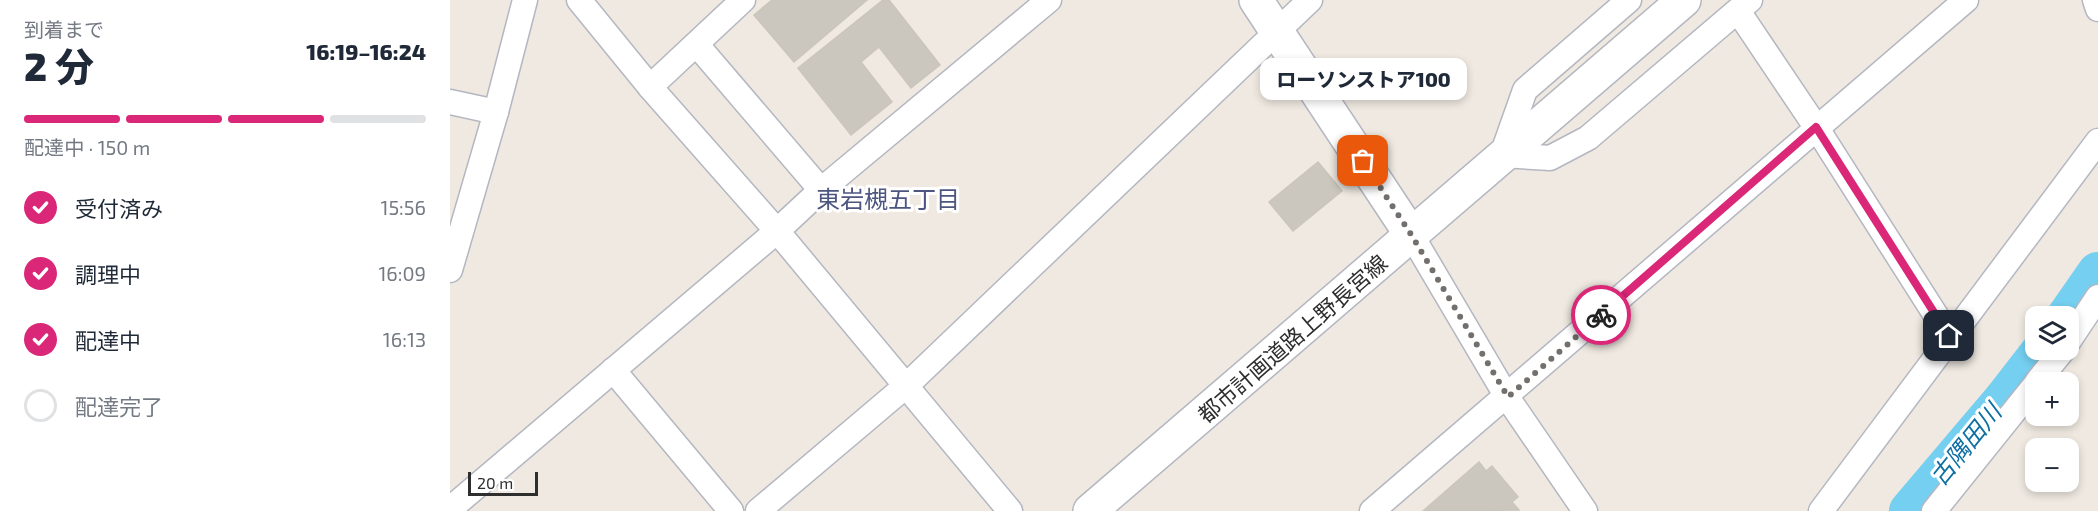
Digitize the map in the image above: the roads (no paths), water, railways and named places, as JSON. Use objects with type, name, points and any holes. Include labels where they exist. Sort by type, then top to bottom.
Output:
[{"type":"street","points":[[450,270],[496,112],[525,0]]},
{"type":"street","points":[[579,0],[650,87],[777,231],[907,385],[1010,511]]},
{"type":"street","points":[[650,87],[743,0]]},
{"type":"street","points":[[450,509],[777,231],[820,190],[1049,0]]},
{"type":"street","points":[[1256,0],[1412,236],[1508,397],[1585,511]]},
{"type":"street","points":[[758,511],[907,385],[1310,0]]},
{"type":"street","points":[[1629,0],[1525,90],[1502,155],[1550,158],[1588,138],[1744,5],[1816,127],[1949,336]]},
{"type":"street","name":"都市計画道路上野長宮線","points":[[1090,511],[1684,0]]},
{"type":"street","points":[[1372,511],[1508,397],[1816,127],[1966,0]]},
{"type":"street","points":[[2095,0],[2098,9]]},
{"type":"street","points":[[697,45],[820,190]]},
{"type":"street","points":[[450,102],[496,112]]},
{"type":"street","points":[[1828,510],[1949,336],[2098,141]]},
{"type":"street","points":[[2079,326],[2098,297]]},
{"type":"street","points":[[2045,372],[2055,360]]},
{"type":"street","points":[[613,370],[731,511]]},
{"type":"street","points":[[1934,511],[2025,397]]},
{"type":"waterway","name":"古隅田川","points":[[2075,306],[2098,273]]},
{"type":"waterway","name":"古隅田川","points":[[1910,511],[2035,360]]},
{"type":"place","name":"ローソンストア100","points":[[1363,161]]},
{"type":"district","name":"東岩槻五丁目","points":[[888,198]]}]
